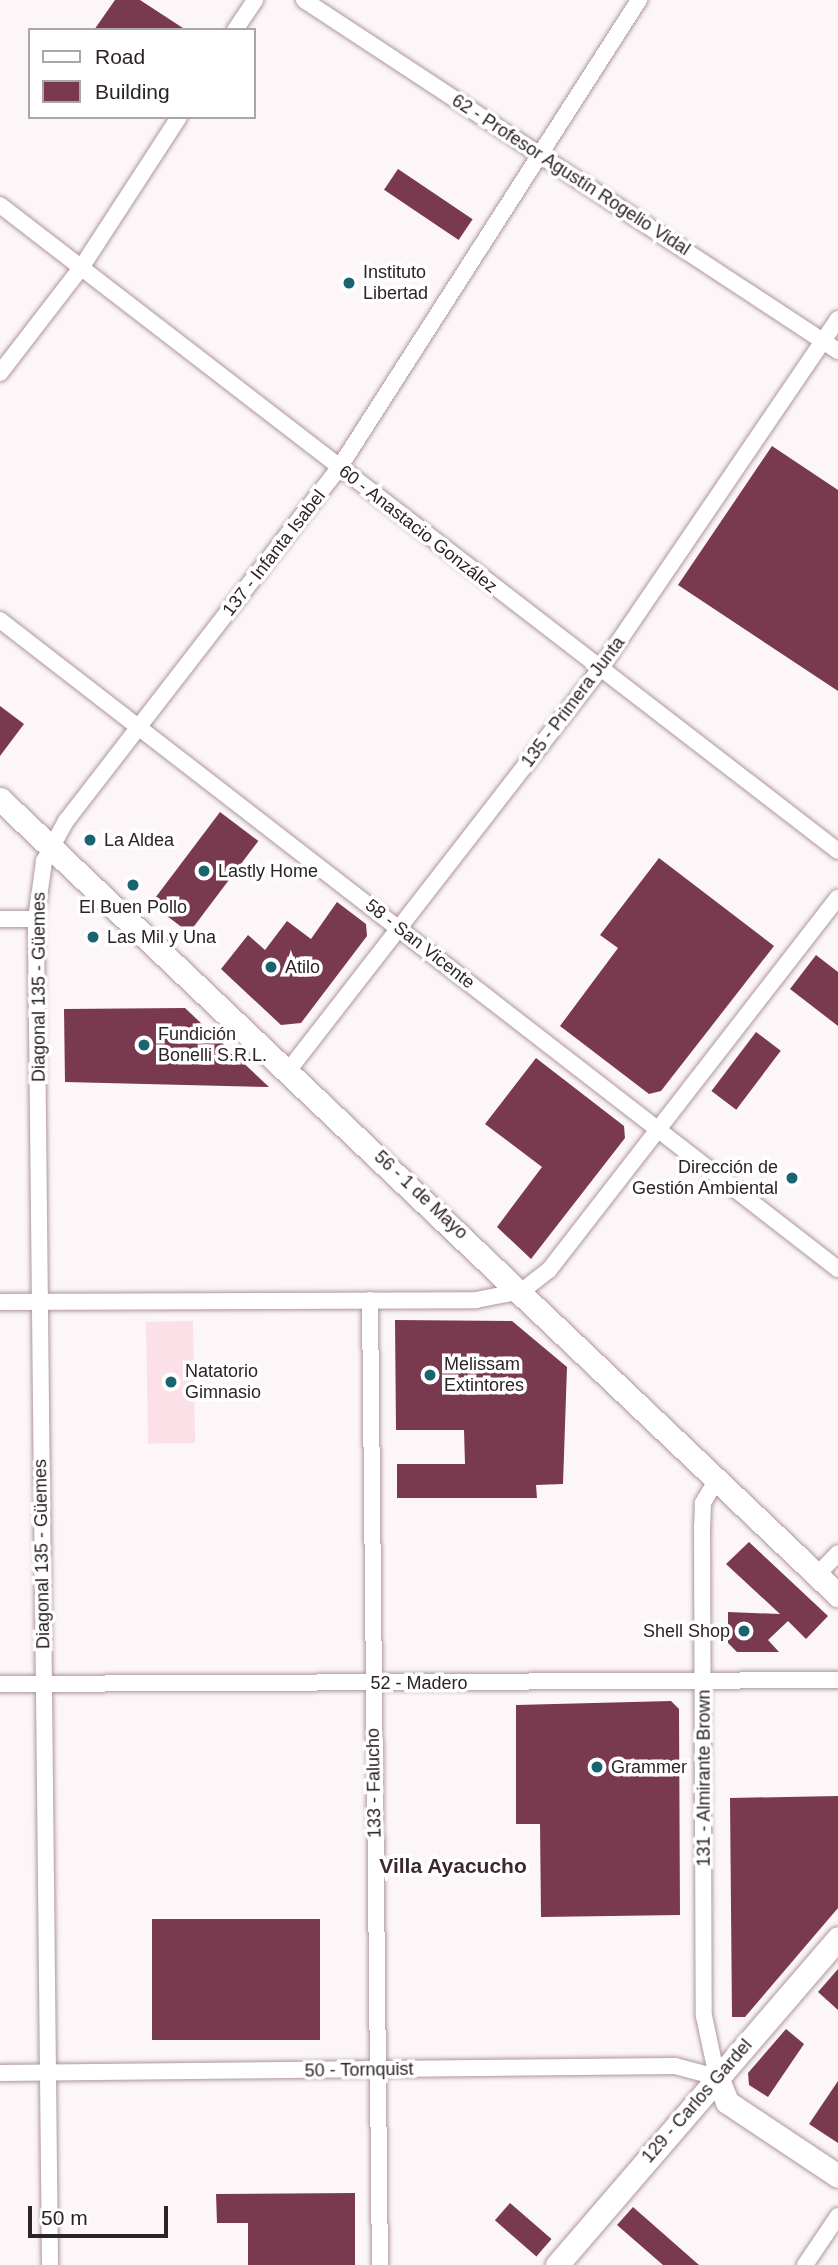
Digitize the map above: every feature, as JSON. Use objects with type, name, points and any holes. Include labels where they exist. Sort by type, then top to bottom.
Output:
[{"type":"main road","name":"56 - 1 de Mayo","points":[[0,799],[522,1291],[716,1481],[838,1595]]},
{"type":"main road","name":"129 - Carlos Gardel","points":[[557,2265],[838,1938]]},
{"type":"main road","points":[[717,2077],[727,2102],[838,2176]]},
{"type":"street","points":[[236,28],[255,0]]},
{"type":"street","name":"62 - Profesor Agustín Rogelio Vidal","points":[[304,0],[838,351]]},
{"type":"street","name":"137 - Infanta Isabel","points":[[50,845],[340,468],[639,0]]},
{"type":"street","points":[[0,373],[81,268],[177,119]]},
{"type":"street","name":"60 - Anastacio González","points":[[0,205],[838,851]]},
{"type":"street","name":"135 - Primera Junta","points":[[288,1071],[401,929],[600,669],[838,319]]},
{"type":"street","name":"58 - San Vicente","points":[[0,620],[838,1269]]},
{"type":"street","name":"Diagonal 135 - Güemes","points":[[50,845],[36,919],[50,2265]]},
{"type":"street","points":[[0,1303],[492,1299],[522,1291],[549,1270],[838,898]]},
{"type":"street","points":[[0,919],[36,919]]},
{"type":"street","name":"133 - Falucho","points":[[370,1300],[380,2265]]},
{"type":"street","name":"131 - Almirante Brown","points":[[716,1481],[703,1503],[704,2016],[717,2077]]},
{"type":"street","points":[[817,1575],[838,1553]]},
{"type":"street","name":"52 - Madero","points":[[0,1684],[838,1680]]},
{"type":"street","name":"50 - Tornquist","points":[[0,2073],[675,2066],[717,2077]]},
{"type":"street","points":[[806,2265],[838,2216]]},
{"type":"shaded area","name":"Natatorio Gimnasio","points":[[193,1321],[195,1443],[148,1444],[146,1322]]},
{"type":"building","points":[[115,0],[140,0],[183,28],[95,28]]},
{"type":"building","points":[[398,169],[473,219],[459,240],[384,190]]},
{"type":"building","points":[[772,446],[838,490],[838,691],[678,585]]},
{"type":"building","points":[[0,706],[24,724],[0,756]]},
{"type":"building","name":"Lastly Home","points":[[220,812],[258,841],[189,933],[151,904]]},
{"type":"building","points":[[659,858],[774,946],[661,1091],[649,1094],[560,1026],[618,948],[600,935]]},
{"type":"building","points":[[337,902],[366,924],[367,936],[301,1023],[281,1025],[221,969],[248,935],[265,950],[287,921],[311,939]]},
{"type":"building","points":[[816,955],[838,972],[838,1026],[790,989]]},
{"type":"building","name":"Fundición Bonelli S.R.L.","points":[[185,1008],[269,1087],[65,1082],[64,1009]]},
{"type":"building","points":[[756,1032],[781,1051],[736,1110],[711,1091]]},
{"type":"building","points":[[536,1058],[624,1126],[625,1138],[531,1259],[497,1227],[542,1167],[485,1124]]},
{"type":"building","points":[[395,1320],[512,1321],[567,1367],[563,1484],[536,1485],[537,1498],[397,1498],[397,1464],[465,1464],[464,1430],[396,1430]]},
{"type":"building","points":[[749,1542],[828,1616],[806,1639],[788,1621],[768,1640],[779,1652],[737,1652],[728,1643],[728,1612],[780,1614],[726,1564]]},
{"type":"building","name":"Grammer","points":[[671,1701],[679,1709],[680,1915],[541,1917],[540,1824],[516,1824],[516,1705]]},
{"type":"building","points":[[838,1796],[838,1908],[745,2017],[732,2017],[730,1798]]},
{"type":"building","points":[[152,1919],[320,1919],[320,2040],[152,2040]]},
{"type":"building","points":[[838,1969],[838,2010],[818,1992]]},
{"type":"building","points":[[786,2029],[804,2044],[768,2097],[749,2085],[748,2073]]},
{"type":"building","points":[[838,2081],[838,2143],[809,2124]]},
{"type":"building","points":[[355,2193],[355,2265],[248,2265],[248,2223],[217,2223],[216,2194]]},
{"type":"building","points":[[510,2203],[552,2239],[536,2256],[495,2220]]},
{"type":"building","points":[[633,2207],[699,2265],[663,2265],[617,2225]]},
{"type":"place","name":"Instituto Libertad","points":[[349,283]]},
{"type":"place","name":"La Aldea","points":[[90,840]]},
{"type":"place","name":"Lastly Home","points":[[204,871]]},
{"type":"place","name":"El Buen Pollo","points":[[133,885]]},
{"type":"place","name":"Las Mil y Una","points":[[93,937]]},
{"type":"place","name":"Atilo","points":[[271,967]]},
{"type":"place","name":"Fundición Bonelli S.R.L.","points":[[144,1045]]},
{"type":"place","name":"Dirección de Gestión Ambiental","points":[[792,1178]]},
{"type":"place","name":"Melissam Extintores","points":[[430,1375]]},
{"type":"place","name":"Natatorio Gimnasio","points":[[171,1382]]},
{"type":"place","name":"Shell Shop","points":[[744,1631]]},
{"type":"place","name":"Grammer","points":[[597,1767]]},
{"type":"district","name":"Villa Ayacucho","points":[[453,1866]]}]
